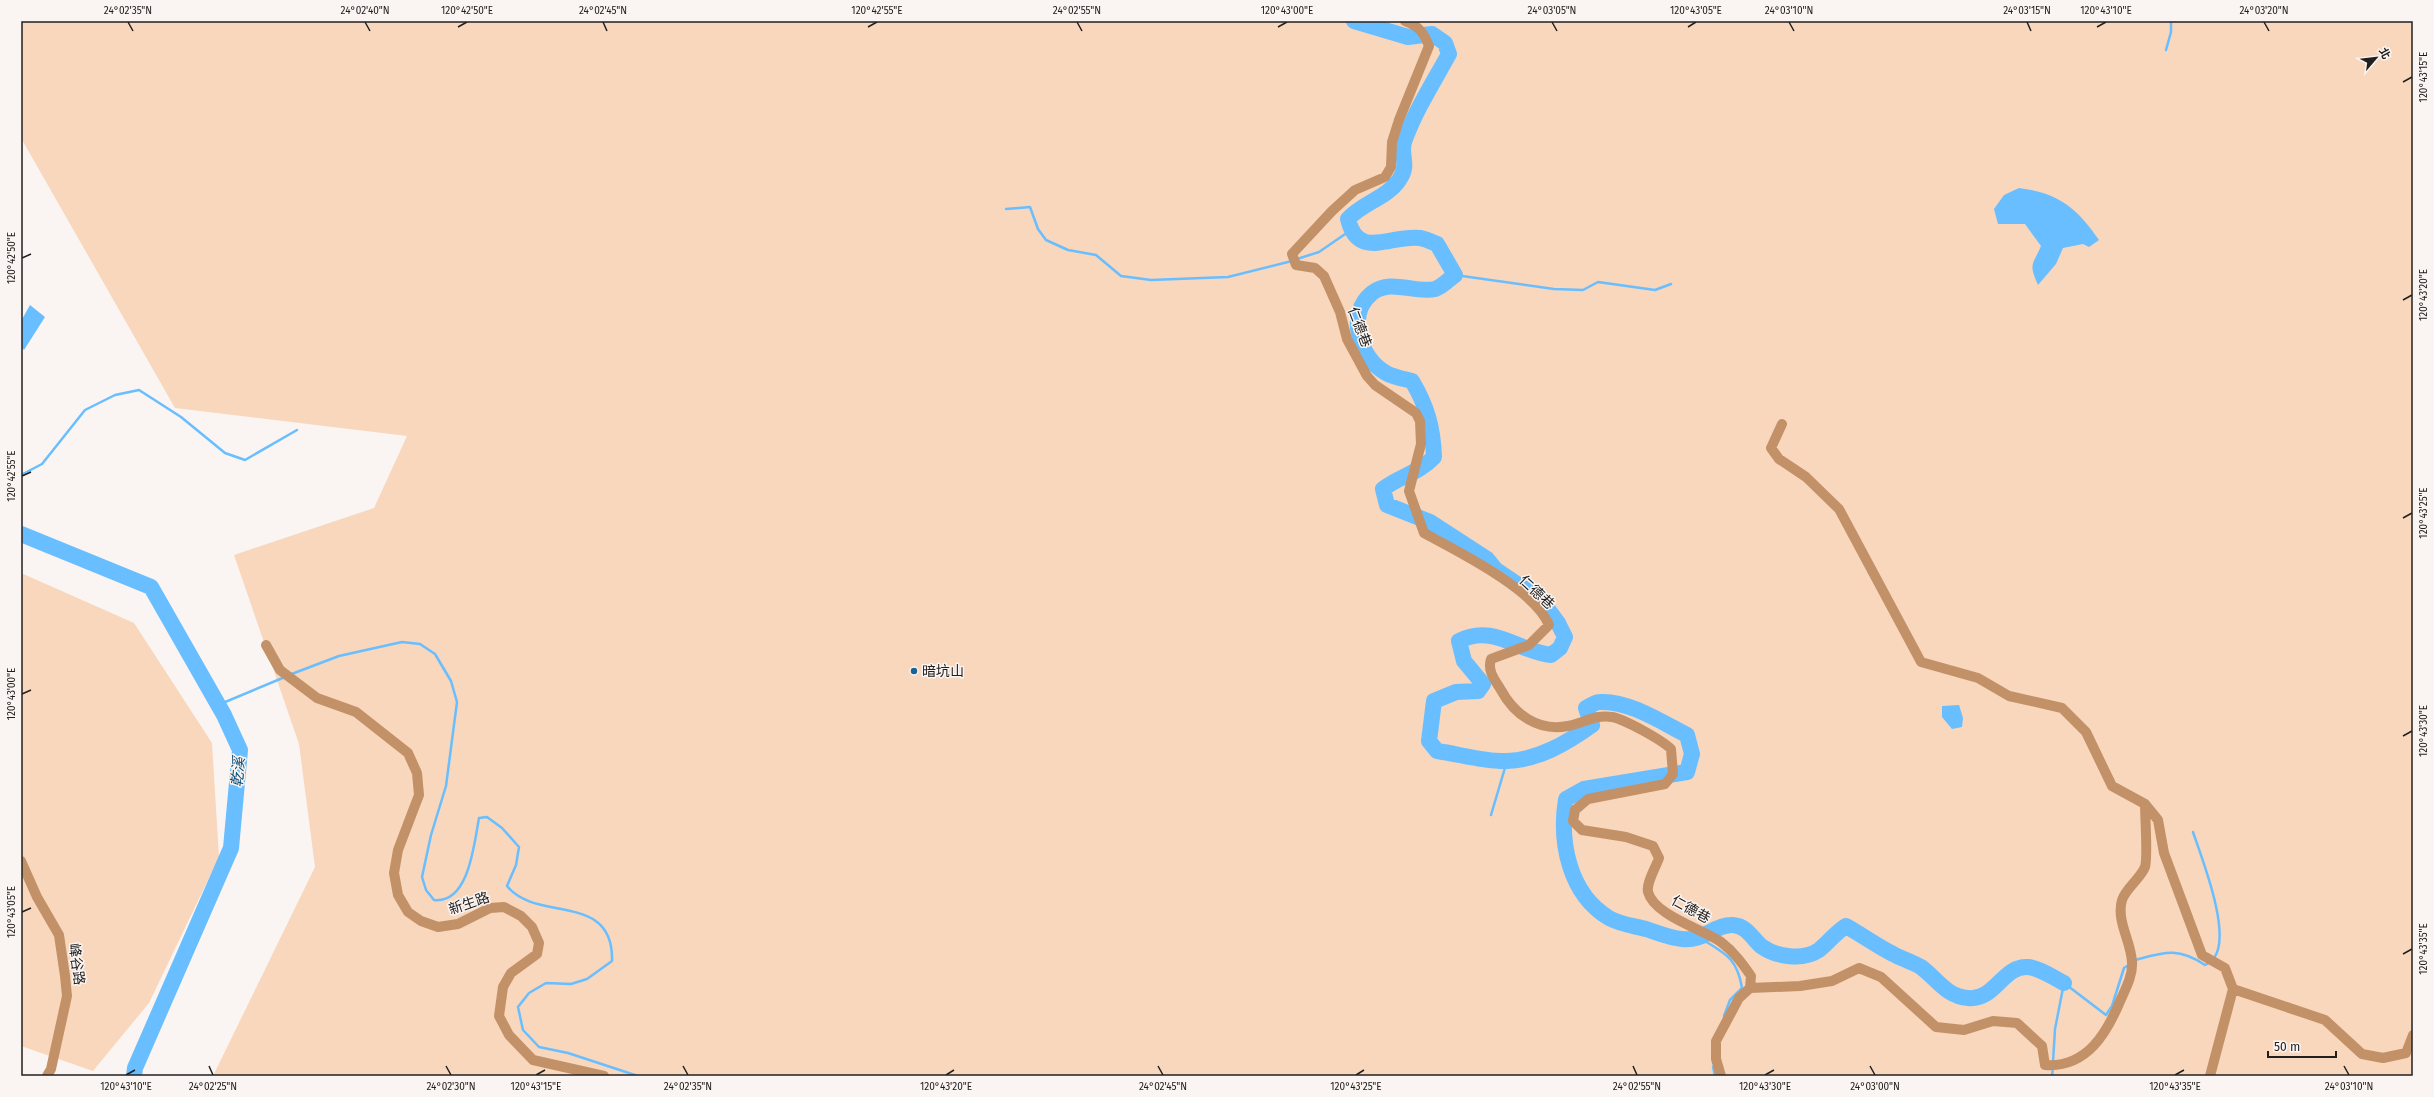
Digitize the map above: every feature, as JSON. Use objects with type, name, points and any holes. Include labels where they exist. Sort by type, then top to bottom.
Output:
[{"type":"street","name":"仁德巷","points":[[1405,21],[1417,26],[1424,33],[1429,46],[1399,120],[1392,142],[1391,167],[1385,177],[1355,190],[1332,211],[1292,254],[1296,265],[1316,268],[1324,276],[1340,312],[1347,339],[1367,376],[1374,385],[1416,413],[1420,421],[1421,444],[1409,491],[1415,512],[1424,533],[1471,559],[1522,592],[1546,618],[1549,625],[1526,647],[1491,659],[1490,670],[1509,704],[1538,726],[1567,726],[1597,716],[1614,717],[1664,742],[1671,749],[1674,774],[1665,784],[1588,799],[1575,810],[1574,821],[1582,830],[1626,837],[1653,846],[1659,858],[1648,886],[1648,892],[1652,900],[1661,909],[1714,938],[1737,955],[1751,976],[1750,988]]},
{"type":"street","points":[[1782,424],[1770,448],[1779,459],[1806,477],[1839,509],[1920,662],[1978,678],[2009,696],[2062,708],[2086,732],[2112,786],[2145,804],[2158,820],[2164,853],[2191,929],[2202,955],[2225,968],[2233,989],[2210,1076]]},
{"type":"street","name":"新生路","points":[[266,645],[282,672],[292,680],[317,698],[356,712],[408,752],[417,773],[419,794],[398,850],[394,873],[398,895],[408,912],[421,921],[438,927],[458,924],[490,908],[504,907],[521,916],[532,927],[539,943],[537,954],[511,973],[503,987],[500,1016],[509,1035],[533,1060],[604,1076]]},
{"type":"street","points":[[1721,1076],[1716,1060],[1716,1041],[1739,998],[1750,988],[1800,986],[1832,981],[1859,968],[1881,977],[1936,1027],[1964,1030],[1993,1021],[2017,1023],[2042,1046],[2045,1065],[2060,1066],[2072,1062],[2097,1044],[2113,1018],[2132,967],[2120,916],[2122,899],[2145,867],[2145,804]]},
{"type":"street","name":"峰谷路","points":[[21,862],[37,897],[58,935],[65,976],[67,996],[51,1069],[47,1076]]},
{"type":"street","points":[[2233,989],[2325,1020],[2362,1054],[2383,1058],[2406,1053],[2413,1035]]},
{"type":"shaded area","points":[[21,21],[2413,21],[2413,1076],[213,1076],[315,867],[299,744],[234,555],[374,508],[407,436],[175,408],[21,138]]},
{"type":"shaded area","points":[[21,573],[134,623],[212,743],[219,857],[149,1003],[93,1071],[21,1046]]},
{"type":"water","points":[[2019,188],[2045,194],[2066,204],[2083,219],[2099,240],[2089,247],[2083,244],[2063,248],[2056,264],[2038,285],[2032,268],[2041,246],[2025,224],[1998,224],[1994,209],[2004,195]]},
{"type":"water","points":[[30,305],[45,317],[24,350],[21,347],[21,321]]},
{"type":"water","points":[[1959,705],[1963,718],[1962,727],[1952,729],[1942,717],[1942,706]]},
{"type":"waterway","points":[[1354,21],[1408,37],[1432,34],[1445,43],[1449,54],[1413,119],[1408,131],[1403,147],[1404,170],[1399,180],[1388,191],[1354,213],[1348,219],[1353,232],[1359,239],[1368,242],[1377,243],[1409,238],[1420,238],[1437,244],[1455,275],[1443,285],[1435,289],[1419,290],[1395,286],[1379,289],[1372,293],[1364,302],[1359,312],[1359,335],[1363,347],[1369,357],[1386,373],[1412,381],[1422,399],[1431,427],[1434,457],[1416,471],[1383,489],[1387,505],[1430,522],[1487,559],[1496,570],[1541,600],[1558,623],[1565,637],[1560,648],[1551,655],[1539,653],[1506,640],[1483,635],[1471,636],[1459,641],[1464,661],[1483,684],[1478,691],[1456,692],[1434,701],[1429,741],[1437,751],[1472,758],[1499,761],[1519,760],[1541,754],[1552,749],[1573,738],[1592,725],[1586,708],[1594,703],[1611,702],[1634,708],[1687,735],[1692,754],[1687,772],[1584,789],[1566,799],[1564,832],[1570,866],[1584,895],[1595,908],[1609,918],[1622,923],[1682,939],[1703,936],[1727,925],[1738,926],[1746,930],[1761,946],[1767,950],[1790,956],[1805,956],[1819,950],[1846,926],[1896,956],[1921,967],[1948,991],[1961,997],[1977,997],[1985,994],[2012,971],[2019,968],[2028,967],[2037,969],[2064,983]]},
{"type":"waterway","points":[[2166,50],[2171,32],[2171,21]]},
{"type":"waterway","points":[[1006,209],[1030,207],[1038,229],[1046,240],[1068,250],[1096,255],[1121,276],[1151,280],[1228,277],[1292,261]]},
{"type":"waterway","points":[[1297,259],[1319,252],[1351,230]]},
{"type":"waterway","points":[[1455,275],[1554,289],[1583,290],[1598,282],[1655,290],[1671,284]]},
{"type":"waterway","points":[[21,475],[42,464],[85,410],[115,395],[139,390],[181,417],[225,453],[245,460],[297,430]]},
{"type":"waterway","name":"乾溪","points":[[21,534],[151,587],[224,715],[240,750],[231,848],[135,1068],[134,1076]]},
{"type":"waterway","points":[[289,675],[339,656],[402,642],[420,644],[435,654],[451,681],[457,702],[446,786],[431,835],[422,877],[426,890],[434,900],[446,899],[455,893],[468,870],[479,818],[487,817],[502,828],[519,847],[516,865],[507,886],[520,897],[536,903],[587,916],[601,925],[609,939],[612,961],[587,979],[571,984],[546,983],[529,993],[518,1007],[523,1030],[539,1047],[568,1053],[638,1076]]},
{"type":"waterway","points":[[218,705],[285,677]]},
{"type":"waterway","points":[[1491,815],[1507,761]]},
{"type":"waterway","points":[[2193,832],[2214,896],[2218,915],[2220,932],[2219,947],[2214,958]]},
{"type":"waterway","points":[[1700,938],[1723,952],[1737,969],[1740,978],[1742,988],[1730,1000],[1724,1016]]},
{"type":"waterway","points":[[2135,960],[2163,953],[2179,953],[2195,959],[2205,965],[2209,963]]},
{"type":"waterway","points":[[2064,983],[2106,1015],[2112,1006],[2124,968],[2130,964]]},
{"type":"waterway","points":[[2053,1062],[2055,1029],[2064,983]]},
{"type":"waterway","points":[[1713,1067],[1715,1076]]},
{"type":"waterway","points":[[2052,1076],[2053,1067]]},
{"type":"place","name":"暗坑山","points":[[914,671]]}]
